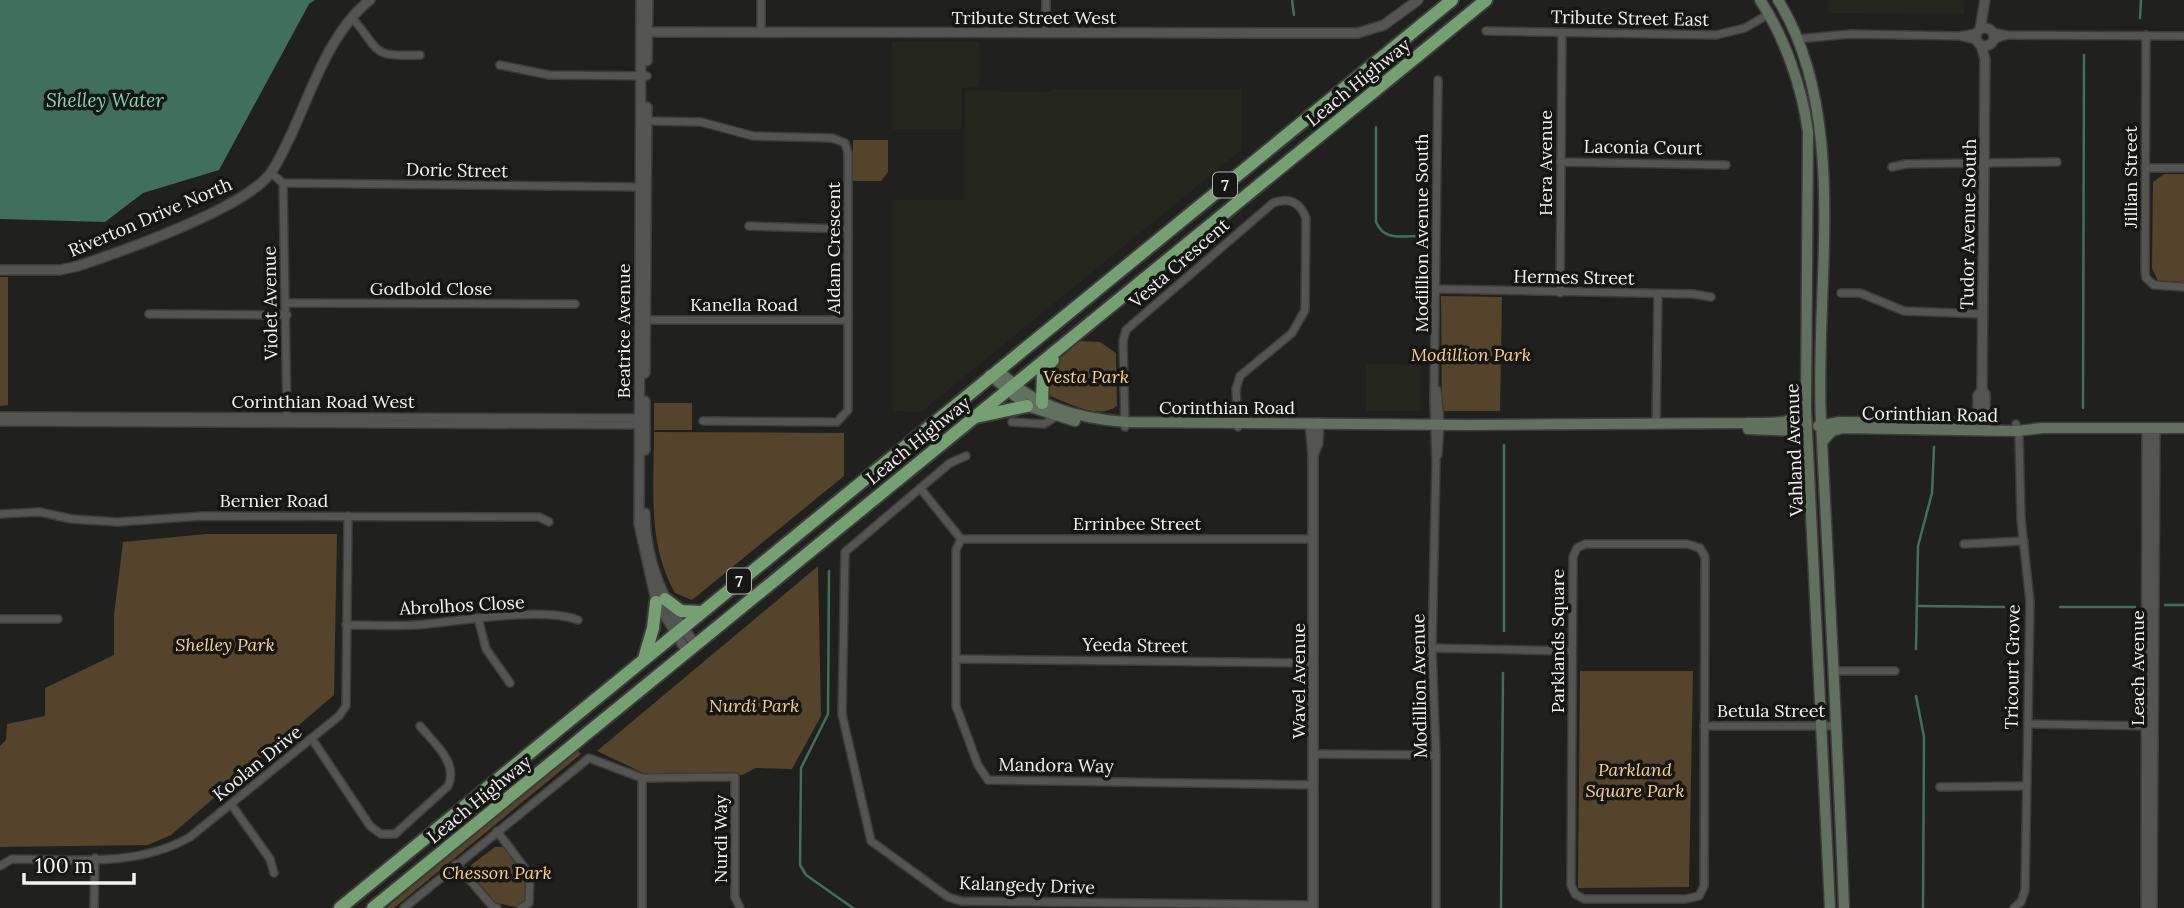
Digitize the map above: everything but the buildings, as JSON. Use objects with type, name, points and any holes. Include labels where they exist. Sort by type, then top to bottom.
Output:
[{"type":"highway","name":"Leach Highway","points":[[340,908],[1452,0]]},
{"type":"highway","name":"Leach Highway","points":[[373,908],[1486,0]]},
{"type":"highway","points":[[1042,403],[1043,372],[1071,338]]},
{"type":"highway","points":[[974,418],[1027,407]]},
{"type":"highway","points":[[643,660],[661,601],[681,611],[701,612]]},
{"type":"main road","name":"Vahland Avenue","points":[[1760,0],[1777,27],[1800,95],[1808,132],[1808,357],[1803,428],[1810,449],[1830,908]]},
{"type":"main road","name":"Vahland Avenue","points":[[1778,0],[1797,39],[1821,128],[1821,424],[1832,607],[1844,908]]},
{"type":"main road","points":[[1808,357],[1813,341],[1814,285],[1822,296]]},
{"type":"main road","name":"Corinthian Road","points":[[994,372],[1027,407],[1057,416],[1125,424],[1656,425],[1803,428]]},
{"type":"main road","name":"Corinthian Road","points":[[1009,388],[1042,403],[1096,420],[1125,424]]},
{"type":"main road","name":"Corinthian Road","points":[[1656,425],[1791,421],[1803,411],[1806,398]]},
{"type":"main road","points":[[1803,428],[1821,406],[1824,413],[1836,422]]},
{"type":"main road","name":"Corinthian Road","points":[[1821,424],[1836,422],[1981,427]]},
{"type":"main road","points":[[1810,449],[1814,430],[1821,424]]},
{"type":"main road","name":"Corinthian Road","points":[[1823,442],[1832,431],[1843,428],[2184,428]]},
{"type":"main road","points":[[1818,607],[1832,607]]},
{"type":"street","name":"Riverton Drive North","points":[[0,270],[60,270],[104,257],[229,204],[258,187],[271,173],[331,49],[352,18],[370,0]]},
{"type":"street","name":"Beatrice Avenue","points":[[641,0],[644,32],[642,422],[647,535],[661,601],[691,648]]},
{"type":"street","name":"Beatrice Avenue","points":[[644,32],[648,0]]},
{"type":"street","points":[[761,0],[761,32]]},
{"type":"street","points":[[1045,32],[1046,0]]},
{"type":"street","name":"Tribute Street West","points":[[644,32],[1364,32],[1384,25],[1418,0]]},
{"type":"street","name":"Tudor Avenue South","points":[[1981,427],[1978,395],[1982,390],[1984,0]]},
{"type":"street","name":"Tribute Street East","points":[[1486,31],[1732,33],[1769,13]]},
{"type":"street","points":[[352,18],[373,49],[381,54],[420,55]]},
{"type":"street","name":"Hera Avenue","points":[[1560,293],[1562,32]]},
{"type":"street","points":[[1797,39],[1851,34],[1984,37],[2184,36]]},
{"type":"street","name":"Jillian Street","points":[[2146,35],[2146,278],[2158,286],[2184,288]]},
{"type":"street","points":[[500,65],[549,75],[644,76]]},
{"type":"street","name":"Modillion Avenue South","points":[[1437,426],[1438,80]]},
{"type":"street","name":"Aldam Crescent","points":[[644,121],[701,122],[743,135],[832,138],[845,143],[849,153],[848,410],[845,417],[837,422],[703,421]]},
{"type":"street","name":"Laconia Court","points":[[1560,162],[1726,165]]},
{"type":"street","points":[[1892,167],[1906,164],[2057,162]]},
{"type":"street","points":[[2146,168],[2184,168]]},
{"type":"street","points":[[271,173],[283,183]]},
{"type":"street","name":"Doric Street","points":[[283,183],[643,187]]},
{"type":"street","name":"Violet Avenue","points":[[283,183],[287,420]]},
{"type":"street","name":"Vesta Crescent","points":[[1125,424],[1123,341],[1126,330],[1273,203],[1293,201],[1302,207],[1306,218],[1305,310],[1292,333],[1248,366],[1240,376],[1237,389],[1237,425]]},
{"type":"street","points":[[748,226],[848,229]]},
{"type":"street","name":"Hermes Street","points":[[1437,289],[1710,297]]},
{"type":"street","points":[[1841,293],[1860,293],[1904,312],[1983,313]]},
{"type":"street","points":[[1656,425],[1658,295]]},
{"type":"street","name":"Godbold Close","points":[[287,303],[575,304]]},
{"type":"street","points":[[149,314],[287,315]]},
{"type":"street","name":"Kanella Road","points":[[643,320],[849,320]]},
{"type":"street","name":"Corinthian Road West","points":[[0,416],[642,422]]},
{"type":"street","name":"Corinthian Road","points":[[1012,422],[1044,424],[1052,422],[1057,416]]},
{"type":"street","name":"Corinthian Road West","points":[[0,422],[287,420]]},
{"type":"street","name":"Wavel Avenue","points":[[1313,907],[1313,455],[1318,443],[1314,426]]},
{"type":"street","name":"Modillion Avenue","points":[[1436,908],[1436,754],[1432,648],[1437,426]]},
{"type":"street","name":"Tricourt Grove","points":[[2014,908],[2021,902],[2025,891],[2024,786],[2030,602],[2024,541],[2020,436],[2016,427]]},
{"type":"street","name":"Leach Avenue","points":[[2146,908],[2151,428]]},
{"type":"street","name":"Kalangedy Drive","points":[[966,457],[950,463],[850,544],[842,562],[842,714],[867,832],[878,849],[953,900],[1034,905],[1313,907]]},
{"type":"street","points":[[920,488],[961,539]]},
{"type":"street","name":"Bernier Road","points":[[0,514],[40,512],[72,519],[117,522],[204,516],[540,517],[549,522]]},
{"type":"street","name":"Koolan Drive","points":[[0,865],[12,859],[129,859],[169,849],[231,804],[312,739],[346,706],[348,516]]},
{"type":"street","name":"Errinbee Street","points":[[961,539],[1313,539]]},
{"type":"street","name":"Mandora Way","points":[[961,539],[956,550],[956,706],[978,765],[988,780],[1314,785]]},
{"type":"street","points":[[1964,544],[2024,541]]},
{"type":"street","name":"Parklands Square","points":[[1585,544],[1687,544],[1700,548],[1705,557],[1704,726],[1704,886],[1699,896],[1685,900],[1584,899],[1575,894],[1572,885],[1572,652],[1573,558],[1577,548],[1585,544]]},
{"type":"street","name":"Abrolhos Close","points":[[346,625],[425,625],[478,618],[551,617],[578,621]]},
{"type":"street","points":[[478,618],[486,649],[510,683]]},
{"type":"street","points":[[0,619],[58,619]]},
{"type":"street","points":[[1432,648],[1572,652]]},
{"type":"street","name":"Yeeda Street","points":[[956,659],[1314,663]]},
{"type":"street","points":[[1835,671],[1895,671]]},
{"type":"street","points":[[2028,724],[2149,726]]},
{"type":"street","points":[[312,739],[370,826],[387,835],[395,834],[447,786],[452,777],[451,764],[420,726]]},
{"type":"street","name":"Betula Street","points":[[1704,726],[1837,726]]},
{"type":"street","name":"Leach Avenue","points":[[2149,726],[2152,908]]},
{"type":"street","points":[[1314,754],[1436,754]]},
{"type":"street","points":[[404,908],[589,758],[642,778],[642,908]]},
{"type":"street","name":"Nurdi Way","points":[[642,778],[735,777],[736,897],[740,908]]},
{"type":"street","points":[[1940,787],[2024,786]]},
{"type":"street","points":[[231,804],[270,859],[274,873]]},
{"type":"street","points":[[497,831],[530,875],[529,903],[521,908]]},
{"type":"street","points":[[94,908],[95,858]]},
{"type":"street","points":[[456,864],[493,907],[497,908]]},
{"type":"shaded area","points":[[1828,0],[1964,0],[1964,14],[1828,13]]},
{"type":"shaded area","points":[[892,42],[979,42],[979,87],[962,88],[961,129],[892,129]]},
{"type":"shaded area","points":[[1054,89],[1242,89],[1241,150],[921,412],[893,411],[893,200],[965,200],[965,91],[1050,92]]},
{"type":"shaded area","points":[[1366,364],[1421,365],[1421,411],[1366,411]]},
{"type":"green space","points":[[853,140],[888,140],[888,172],[881,181],[853,181]]},
{"type":"green space","points":[[2164,174],[2184,174],[2184,282],[2158,281],[2152,268],[2153,182]]},
{"type":"green space","points":[[0,277],[8,277],[8,405],[0,406]]},
{"type":"green space","name":"Modillion Park","points":[[1441,296],[1502,297],[1500,411],[1442,411]]},
{"type":"green space","name":"Vesta Park","points":[[1080,341],[1100,342],[1116,353],[1117,406],[1109,410],[1100,412],[1082,409],[1046,394],[1048,369]]},
{"type":"green space","points":[[654,403],[692,403],[692,430],[654,430]]},
{"type":"green space","points":[[654,432],[844,433],[844,476],[692,600],[675,593],[660,555],[654,515]]},
{"type":"green space","name":"Shelley Park","points":[[206,534],[337,534],[334,695],[171,835],[148,845],[0,847],[0,746],[6,740],[7,724],[45,716],[45,688],[114,655],[114,615],[123,542]]},
{"type":"green space","name":"Nurdi Park","points":[[818,566],[821,716],[792,769],[756,768],[742,775],[643,773],[597,751]]},
{"type":"green space","name":"Parkland Square Park","points":[[1580,671],[1693,671],[1689,887],[1578,888]]},
{"type":"green space","points":[[577,750],[581,754],[394,908],[386,908]]},
{"type":"green space","name":"Chesson Park","points":[[495,847],[504,847],[527,876],[525,902],[516,907],[496,903],[470,873],[471,865]]},
{"type":"water","name":"Shelley Water","points":[[0,0],[315,0],[309,4],[219,170],[143,193],[105,222],[0,219]]},
{"type":"waterway","points":[[1292,0],[1294,15]]},
{"type":"waterway","points":[[2140,18],[2141,0]]},
{"type":"waterway","points":[[2083,408],[2084,55]]},
{"type":"waterway","points":[[1376,127],[1376,222],[1388,235],[1419,236]]},
{"type":"waterway","points":[[1504,445],[1504,631]]},
{"type":"waterway","points":[[1916,649],[1918,546],[1932,493],[1934,447]]},
{"type":"waterway","points":[[829,571],[828,714],[801,768],[800,865],[806,875],[853,908]]},
{"type":"waterway","points":[[2165,605],[2184,605]]},
{"type":"waterway","points":[[1918,606],[2004,607]]},
{"type":"waterway","points":[[2060,607],[2135,607]]},
{"type":"waterway","points":[[1501,908],[1503,673]]},
{"type":"waterway","points":[[1916,696],[1924,737],[1923,908]]}]
